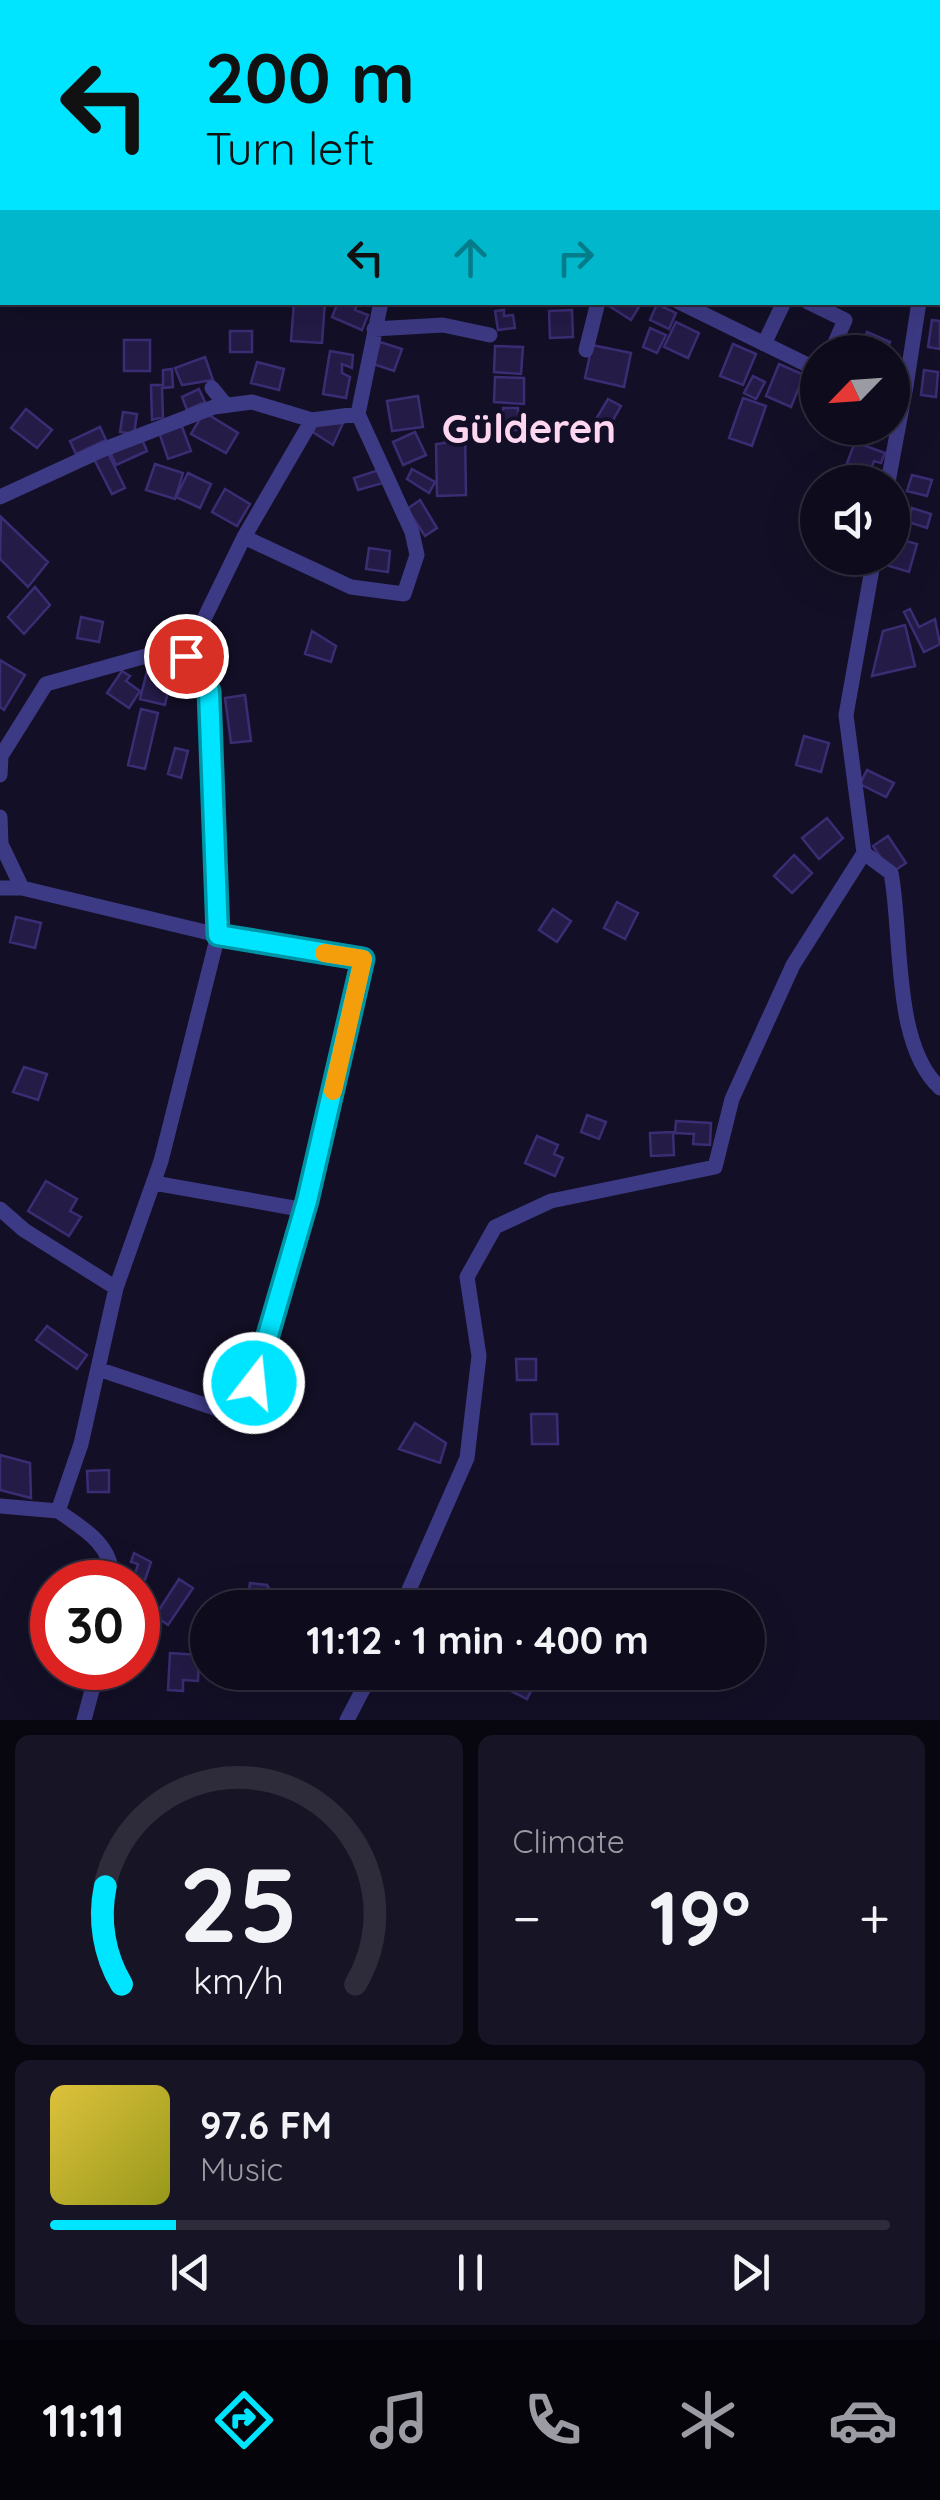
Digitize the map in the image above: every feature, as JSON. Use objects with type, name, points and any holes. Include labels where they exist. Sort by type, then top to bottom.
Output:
[{"type":"street","points":[[244,538],[351,587],[404,594],[417,554],[412,532],[358,414],[380,305]]},
{"type":"street","points":[[586,350],[597,305]]},
{"type":"street","points":[[685,305],[800,361]]},
{"type":"street","points":[[764,344],[783,305]]},
{"type":"street","points":[[814,305],[845,320],[838,335]]},
{"type":"street","points":[[910,340],[918,305]]},
{"type":"street","points":[[374,329],[444,325],[490,335]]},
{"type":"street","points":[[212,388],[226,406]]},
{"type":"street","points":[[0,497],[102,450],[226,406],[252,402],[312,420],[358,414]]},
{"type":"street","points":[[186,656],[244,538],[312,420]]},
{"type":"street","points":[[409,1590],[468,1458],[479,1356],[467,1278],[495,1227],[551,1201],[714,1167],[723,1147],[732,1099],[792,965],[864,853],[846,715],[871,575]]},
{"type":"street","points":[[0,776],[2,756],[46,684],[164,651],[186,656],[209,691],[218,935],[154,1183],[116,1288],[81,1444],[58,1511]]},
{"type":"street","points":[[0,817],[1,844],[22,888]]},
{"type":"street","points":[[864,853],[890,874],[908,1024],[923,1072],[940,1088]]},
{"type":"street","points":[[0,888],[22,888],[218,935],[363,959],[304,1210],[244,1418],[98,1369]]},
{"type":"street","points":[[154,1183],[304,1210]]},
{"type":"street","points":[[0,1209],[24,1230],[116,1288]]},
{"type":"street","points":[[0,1506],[58,1511],[97,1537],[107,1560]]},
{"type":"street","points":[[84,1720],[92,1690]]},
{"type":"street","points":[[348,1720],[363,1690]]},
{"type":"building","points":[[294,305],[325,305],[322,343],[291,341]]},
{"type":"building","points":[[337,305],[357,305],[355,310],[368,315],[362,330],[332,317]]},
{"type":"building","points":[[608,305],[640,305],[631,320]]},
{"type":"building","points":[[657,305],[676,313],[669,329],[650,320]]},
{"type":"building","points":[[504,310],[504,316],[513,315],[515,328],[498,330],[495,311]]},
{"type":"building","points":[[572,310],[573,337],[550,338],[549,311]]},
{"type":"building","points":[[932,320],[940,321],[940,349],[928,347]]},
{"type":"building","points":[[676,322],[699,333],[688,358],[664,347]]},
{"type":"building","points":[[650,328],[666,335],[657,353],[643,347]]},
{"type":"building","points":[[230,331],[252,331],[252,352],[230,352]]},
{"type":"building","points":[[124,340],[150,340],[150,371],[124,371]]},
{"type":"building","points":[[380,342],[402,349],[394,371],[373,364]]},
{"type":"building","points":[[733,344],[756,354],[743,385],[720,376]]},
{"type":"building","points":[[592,345],[631,353],[624,387],[585,378]]},
{"type":"building","points":[[495,346],[523,347],[521,374],[494,372]]},
{"type":"building","points":[[330,351],[353,355],[352,368],[342,364],[342,373],[350,377],[346,398],[323,394]]},
{"type":"building","points":[[205,357],[213,380],[182,385],[175,368]]},
{"type":"building","points":[[257,362],[284,369],[279,390],[251,383]]},
{"type":"building","points":[[779,364],[800,373],[791,407],[766,396]]},
{"type":"building","points":[[172,369],[173,387],[162,388],[163,417],[152,420],[151,385],[163,385],[163,370]]},
{"type":"building","points":[[924,370],[938,372],[936,397],[921,395]]},
{"type":"building","points":[[753,376],[765,382],[756,399],[744,393]]},
{"type":"building","points":[[495,377],[524,378],[524,404],[494,402]]},
{"type":"building","points":[[199,389],[205,402],[187,410],[182,397]]},
{"type":"building","points":[[418,396],[423,427],[392,431],[387,401]]},
{"type":"building","points":[[743,398],[766,406],[752,446],[729,438]]},
{"type":"building","points":[[608,399],[621,406],[609,427],[596,419]]},
{"type":"building","points":[[503,408],[518,408],[518,430],[502,430]]},
{"type":"building","points":[[26,409],[52,430],[37,448],[11,428]]},
{"type":"building","points":[[123,412],[137,414],[134,434],[120,432]]},
{"type":"building","points":[[204,412],[238,433],[226,453],[191,434]]},
{"type":"building","points":[[343,423],[333,445],[311,431],[315,426]]},
{"type":"building","points":[[181,424],[191,451],[168,459],[159,432]]},
{"type":"building","points":[[100,427],[106,440],[76,454],[70,441]]},
{"type":"building","points":[[465,429],[466,495],[437,496],[436,444],[445,443],[445,430]]},
{"type":"building","points":[[415,432],[426,455],[403,465],[393,442]]},
{"type":"building","points":[[141,437],[147,451],[116,465],[110,452]]},
{"type":"building","points":[[854,445],[885,453],[881,463],[847,463]]},
{"type":"building","points":[[108,453],[125,488],[112,494],[94,459]]},
{"type":"building","points":[[155,464],[183,473],[175,499],[146,490]]},
{"type":"building","points":[[412,469],[435,482],[429,493],[407,479]]},
{"type":"building","points":[[379,470],[383,483],[358,490],[354,478]]},
{"type":"building","points":[[188,473],[211,484],[200,508],[176,497]]},
{"type":"building","points":[[912,475],[932,480],[927,496],[910,492]]},
{"type":"building","points":[[225,489],[250,504],[237,526],[212,512]]},
{"type":"building","points":[[420,500],[437,528],[425,536],[407,509]]},
{"type":"building","points":[[912,508],[931,514],[927,528],[910,523]]},
{"type":"building","points":[[1,517],[48,562],[28,587],[0,559]]},
{"type":"building","points":[[910,542],[917,544],[910,568]]},
{"type":"building","points":[[369,548],[390,551],[388,572],[366,569]]},
{"type":"building","points":[[35,587],[50,605],[24,634],[8,617]]},
{"type":"building","points":[[910,609],[919,627],[935,619],[940,644],[924,652],[904,612]]},
{"type":"building","points":[[81,617],[103,622],[99,642],[77,638]]},
{"type":"building","points":[[905,625],[915,666],[872,676],[883,631]]},
{"type":"building","points":[[312,631],[336,646],[331,662],[305,654]]},
{"type":"building","points":[[0,660],[25,675],[4,710],[0,707]]},
{"type":"building","points":[[122,671],[130,676],[126,681],[140,691],[129,708],[107,693]]},
{"type":"building","points":[[147,671],[171,677],[165,705],[140,699]]},
{"type":"building","points":[[245,695],[251,741],[231,743],[225,698]]},
{"type":"building","points":[[141,709],[158,713],[145,769],[128,765]]},
{"type":"building","points":[[804,736],[829,743],[821,772],[796,765]]},
{"type":"building","points":[[175,748],[188,751],[181,778],[168,774]]},
{"type":"building","points":[[867,770],[894,783],[886,797],[860,784]]},
{"type":"building","points":[[827,818],[843,838],[819,859],[802,838]]},
{"type":"building","points":[[888,836],[906,863],[891,873],[873,846]]},
{"type":"building","points":[[794,855],[812,873],[792,893],[774,876]]},
{"type":"building","points":[[617,902],[638,913],[625,939],[604,928]]},
{"type":"building","points":[[553,909],[571,921],[557,942],[539,930]]},
{"type":"building","points":[[16,917],[41,923],[35,948],[10,942]]},
{"type":"building","points":[[24,1067],[47,1074],[38,1100],[13,1092]]},
{"type":"building","points":[[587,1115],[606,1122],[599,1139],[581,1132]]},
{"type":"building","points":[[676,1121],[711,1123],[710,1145],[693,1144],[694,1134],[675,1133]]},
{"type":"building","points":[[673,1132],[674,1155],[651,1156],[650,1133]]},
{"type":"building","points":[[537,1136],[558,1145],[554,1154],[563,1158],[555,1176],[525,1163]]},
{"type":"building","points":[[46,1181],[77,1199],[70,1211],[81,1217],[69,1236],[28,1211]]},
{"type":"building","points":[[47,1326],[87,1355],[77,1369],[36,1340]]},
{"type":"building","points":[[516,1359],[536,1359],[536,1380],[517,1380]]},
{"type":"building","points":[[531,1414],[557,1414],[558,1444],[532,1444]]},
{"type":"building","points":[[415,1423],[446,1443],[440,1463],[399,1449]]},
{"type":"building","points":[[0,1455],[30,1463],[31,1498],[0,1490]]},
{"type":"building","points":[[109,1470],[109,1492],[88,1492],[87,1471]]},
{"type":"building","points":[[179,1579],[193,1588],[168,1625],[160,1619],[160,1608]]},
{"type":"building","points":[[250,1583],[267,1585],[270,1590],[249,1590]]},
{"type":"building","points":[[170,1653],[190,1654],[190,1680],[183,1680],[183,1691],[168,1690]]},
{"type":"building","points":[[509,1690],[532,1690],[527,1699]]},
{"type":"slow traffic","points":[[324,953],[363,959],[333,1091]]},
{"type":"district","name":"Gülderen","points":[[529,428]]},
{"type":"route","points":[[186,656],[209,691],[218,935],[363,959],[307,1201],[254,1383]]}]
